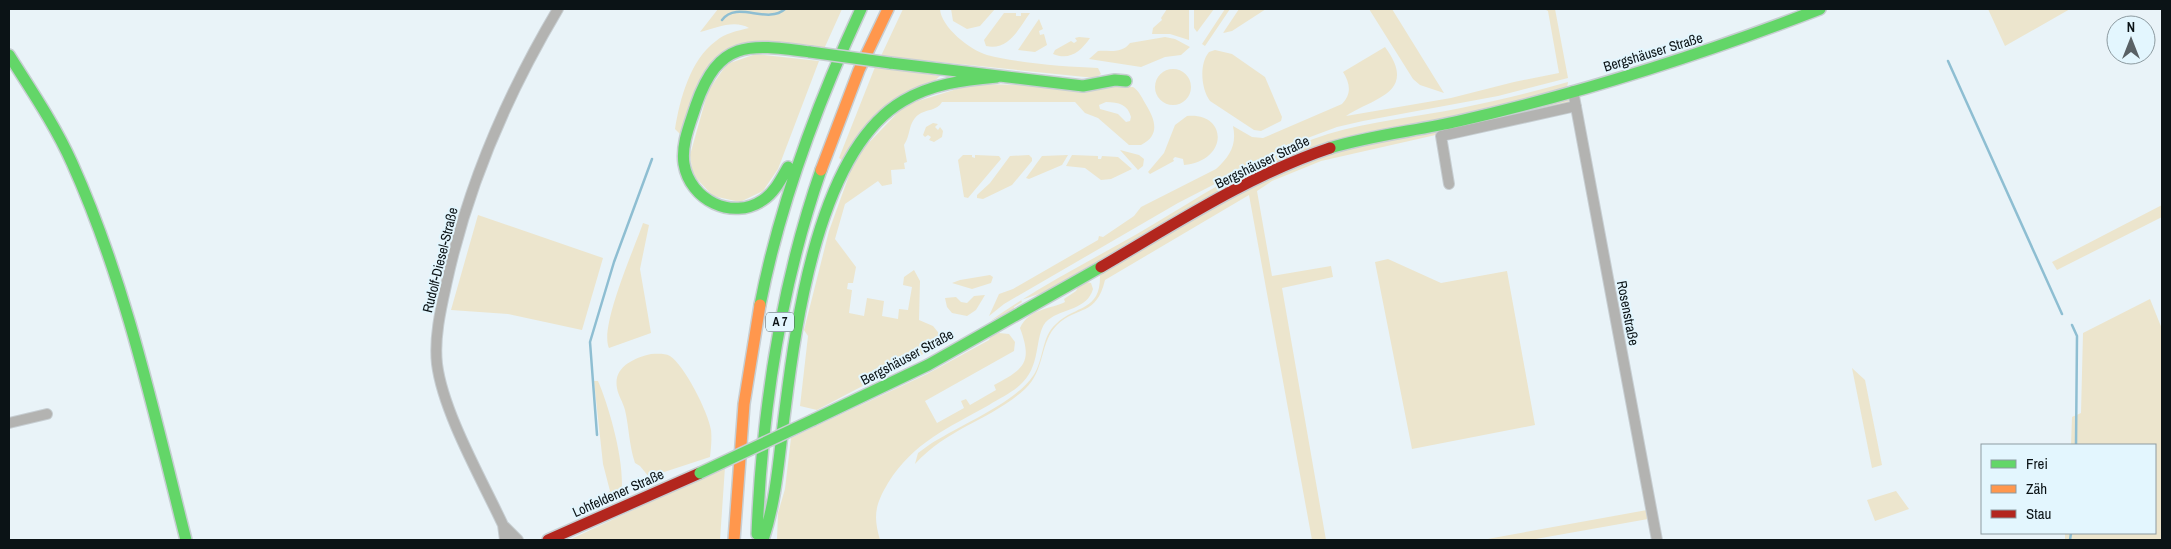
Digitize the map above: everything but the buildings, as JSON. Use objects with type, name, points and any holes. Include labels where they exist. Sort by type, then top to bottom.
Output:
[{"type":"main road","name":"A 7","points":[[734,540],[744,403],[754,343],[787,196],[831,74],[861,9]]},
{"type":"main road","name":"A 7","points":[[757,540],[760,458],[773,352],[791,271],[820,170],[860,66],[888,9]]},
{"type":"main road","name":"Bergshäuser Straße","points":[[700,473],[928,365],[1223,197],[1300,158],[1356,140],[1459,121],[1573,91],[1723,46],[1820,9]]},
{"type":"main road","points":[[808,134],[777,186],[765,198],[753,206],[732,208],[712,204],[701,196],[687,178],[683,152],[699,93],[717,64],[734,52],[757,47],[810,52],[997,77],[1083,86],[1115,80],[1126,81]]},
{"type":"main road","points":[[9,56],[71,162],[96,220],[139,358],[186,540]]},
{"type":"main road","points":[[763,540],[777,477],[796,333],[818,240],[842,170],[865,134],[896,104],[938,85],[957,80],[997,77]]},
{"type":"main road","name":"Lohfeldener Straße","points":[[548,540],[700,473]]},
{"type":"street","name":"Rudolf-Diesel-Straße","points":[[505,540],[503,525],[444,394],[437,364],[438,334],[450,270],[474,187],[512,94],[558,9]]},
{"type":"street","name":"Rosenstraße","points":[[1573,91],[1657,540]]},
{"type":"street","points":[[1449,184],[1441,136],[1576,106]]},
{"type":"street","points":[[9,423],[47,414]]},
{"type":"street","name":"Rudolf-Diesel-Straße","points":[[503,525],[518,540]]},
{"type":"shaded area","points":[[718,9],[842,9],[824,49],[733,47],[681,135],[675,129],[680,105],[683,93],[699,59],[707,49],[723,36],[749,28],[743,25],[731,24],[700,32]]},
{"type":"shaded area","points":[[903,9],[940,9],[945,23],[958,37],[987,55],[1042,64],[1098,68],[1101,74],[1095,78],[881,56]]},
{"type":"shaded area","points":[[951,9],[995,9],[980,26],[967,29],[953,21]]},
{"type":"shaded area","points":[[1167,9],[1189,9],[1189,40],[1170,34],[1152,34],[1153,28],[1162,20],[1161,18]]},
{"type":"shaded area","points":[[1194,9],[1214,9],[1197,32],[1194,28]]},
{"type":"shaded area","points":[[1225,9],[1230,9],[1205,46],[1202,44]]},
{"type":"shaded area","points":[[1239,9],[1266,9],[1232,31],[1223,33]]},
{"type":"shaded area","points":[[1369,9],[1392,9],[1444,93],[1420,85],[1413,79]]},
{"type":"shaded area","points":[[1544,9],[1555,9],[1568,78],[1498,96],[1337,127],[1294,143],[1178,203],[1004,304],[989,316],[999,294],[1013,289],[1098,240],[1099,236],[1103,237],[1134,216],[1141,207],[1216,169],[1229,155],[1233,145],[1233,126],[1252,137],[1263,138],[1342,104],[1349,92],[1347,80],[1343,72],[1385,47],[1394,62],[1397,75],[1395,84],[1379,98],[1346,116],[1451,98],[1559,73],[1548,11]]},
{"type":"shaded area","points":[[1988,9],[2070,9],[2005,46]]},
{"type":"shaded area","points":[[1004,13],[1016,13],[1016,16],[1021,16],[1021,13],[1030,13],[1013,37],[1007,42],[994,47],[986,46],[984,40]]},
{"type":"shaded area","points":[[1039,19],[1043,29],[1039,31],[1040,35],[1044,34],[1047,45],[1035,52],[1018,50]]},
{"type":"shaded area","points":[[1165,37],[1175,39],[1190,47],[1181,55],[1165,57],[1141,67],[1089,59],[1098,51],[1115,51],[1123,49],[1130,43]]},
{"type":"shaded area","points":[[1075,38],[1090,38],[1079,51],[1065,56],[1053,54],[1055,50],[1071,41],[1074,43],[1077,41]]},
{"type":"shaded area","points":[[1215,50],[1232,54],[1265,77],[1282,117],[1281,121],[1261,131],[1254,130],[1210,101],[1202,77],[1206,57],[1209,52]]},
{"type":"shaded area","points":[[756,54],[819,61],[778,169],[763,191],[740,202],[713,196],[693,175],[690,155],[708,91],[727,64]]},
{"type":"shaded area","points":[[875,67],[940,76],[842,160],[839,158]]},
{"type":"shaded area","points":[[1173,69],[1180,70],[1186,74],[1190,80],[1190,94],[1186,100],[1180,104],[1173,105],[1166,104],[1160,100],[1156,94],[1155,87],[1156,80],[1160,74],[1166,70]]},
{"type":"shaded area","points":[[1568,82],[1567,88],[1493,109],[1361,133],[1105,257],[1042,293],[1022,300],[1230,179],[1303,143],[1328,134],[1361,126],[1474,105]]},
{"type":"shaded area","points":[[973,84],[1133,87],[1140,94],[1151,114],[1154,131],[1148,141],[1141,145],[1129,145],[1098,118],[1085,113],[1075,102],[942,102],[937,107],[918,115],[911,125],[904,145],[907,162],[904,163],[905,169],[891,170],[892,184],[882,186],[878,181],[845,204],[835,239],[856,267],[853,283],[848,283],[847,289],[852,290],[849,313],[864,316],[867,298],[884,301],[882,316],[898,319],[899,309],[908,310],[912,287],[903,285],[904,277],[914,270],[920,281],[919,320],[933,326],[946,342],[817,410],[800,406],[808,336],[804,330],[829,231],[856,156],[905,105]],"holes":[[[1111,102],[1125,107],[1130,113],[1130,121],[1126,122],[1118,114],[1100,109],[1099,105]]]},
{"type":"shaded area","points":[[1568,98],[1569,102],[1564,106],[1321,161],[1272,181],[1257,191],[1272,276],[1331,266],[1333,277],[1282,288],[1326,540],[1312,540],[1249,195],[1105,280],[1097,300],[1086,309],[1072,315],[1057,325],[1048,339],[1036,374],[1025,389],[998,409],[942,441],[915,464],[918,453],[929,445],[1000,405],[1025,386],[1037,370],[1051,329],[1064,318],[1092,301],[1099,286],[1100,274],[1204,212],[1321,153]]},
{"type":"shaded area","points":[[1187,116],[1200,117],[1210,121],[1216,129],[1218,138],[1216,147],[1199,162],[1184,165],[1183,159],[1175,157],[1174,161],[1150,174],[1148,172],[1164,153],[1175,125]]},
{"type":"shaded area","points":[[933,123],[938,124],[935,127],[938,130],[940,127],[943,131],[942,137],[934,142],[929,140],[931,137],[928,135],[925,137],[923,135],[926,127]]},
{"type":"shaded area","points":[[1120,150],[1139,155],[1144,159],[1143,166],[1138,170]]},
{"type":"shaded area","points":[[963,155],[972,155],[975,158],[975,155],[999,156],[1001,159],[968,198],[964,197],[958,160]]},
{"type":"shaded area","points":[[1029,155],[1032,161],[1012,185],[983,199],[977,198],[977,195],[990,183],[1010,156]]},
{"type":"shaded area","points":[[1068,155],[1062,165],[1029,179],[1026,178],[1042,156]]},
{"type":"shaded area","points":[[1072,155],[1098,156],[1098,159],[1101,159],[1102,156],[1118,157],[1132,169],[1111,179],[1101,180],[1085,168],[1066,166]]},
{"type":"shaded area","points":[[2162,205],[2162,217],[2057,270],[2052,262]]},
{"type":"shaded area","points":[[478,215],[603,258],[582,330],[508,314],[451,310]]},
{"type":"shaded area","points":[[643,223],[649,225],[640,269],[651,333],[609,348],[607,338],[613,306]]},
{"type":"shaded area","points":[[1388,259],[1441,283],[1507,271],[1535,425],[1412,449],[1375,262]]},
{"type":"shaded area","points":[[990,275],[993,277],[991,283],[972,289],[952,283],[960,280]]},
{"type":"shaded area","points":[[1080,283],[1091,283],[1093,289],[1086,301],[1054,316],[1044,325],[1033,366],[1019,386],[1007,395],[933,437],[898,469],[880,498],[876,511],[876,524],[880,540],[777,540],[778,513],[785,489],[791,438],[927,374],[989,340],[991,336],[999,333],[1009,334],[1015,342],[1014,351],[925,401],[937,423],[964,408],[961,401],[966,399],[970,405],[996,390],[994,385],[1019,369],[1023,364],[1026,349],[1020,328],[1024,321],[1041,310],[1065,302],[1064,299],[1076,291]]},
{"type":"shaded area","points":[[985,295],[976,310],[967,316],[952,313],[947,307],[945,298],[956,297],[961,302],[967,303],[974,296]]},
{"type":"shaded area","points":[[2150,299],[2162,329],[2162,540],[2065,540],[2065,534],[2156,534],[2156,444],[2071,444],[2072,417],[2081,413],[2083,333]]},
{"type":"shaded area","points":[[1021,300],[1022,302],[1014,307],[1014,309],[990,321],[1008,309]]},
{"type":"shaded area","points":[[651,354],[670,356],[689,379],[709,422],[711,440],[710,457],[649,477],[635,463],[631,450],[625,410],[618,391],[617,381],[618,374],[626,365],[638,358]]},
{"type":"shaded area","points":[[1852,368],[1865,380],[1882,465],[1872,468]]},
{"type":"shaded area","points":[[594,381],[598,381],[612,422],[619,454],[622,483],[621,495],[584,511],[610,491],[603,464]]},
{"type":"shaded area","points":[[725,467],[720,540],[569,540]]},
{"type":"shaded area","points":[[1896,491],[1909,509],[1875,521],[1867,500]]},
{"type":"shaded area","points":[[1647,510],[1648,519],[1530,540],[1482,540]]},
{"type":"waterway","points":[[722,20],[728,14],[736,12],[770,15],[785,9]]},
{"type":"waterway","points":[[1948,61],[2062,314]]},
{"type":"waterway","points":[[597,435],[590,342],[614,262],[652,159]]},
{"type":"waterway","points":[[2072,325],[2077,336],[2076,444]]},
{"type":"waterway","points":[[2070,540],[2071,534]]},
{"type":"traffic: fast","points":[[760,305],[768,267],[789,191],[829,81],[861,9]]},
{"type":"traffic: fast","points":[[1330,148],[1459,121],[1551,98],[1687,57],[1820,9]]},
{"type":"traffic: fast","points":[[788,167],[774,189],[763,200],[751,206],[726,207],[703,197],[688,177],[683,157],[685,142],[705,83],[715,68],[726,57],[739,51],[753,48],[789,49],[810,52]]},
{"type":"traffic: fast","points":[[810,52],[890,63]]},
{"type":"traffic: fast","points":[[9,55],[58,135],[91,208],[108,255],[137,349],[186,540]]},
{"type":"traffic: fast","points":[[890,63],[1083,86],[1115,80],[1126,81]]},
{"type":"traffic: fast","points":[[763,540],[775,492],[796,331],[805,286],[817,240],[832,197],[851,157],[874,125],[903,101],[925,90],[936,87],[960,81],[997,77]]},
{"type":"traffic: fast","points":[[757,534],[763,441],[776,349],[794,259],[821,170]]},
{"type":"traffic: fast","points":[[813,420],[928,365],[1101,267]]},
{"type":"traffic: fast","points":[[700,473],[813,420]]},
{"type":"traffic: slow","points":[[821,170],[859,70],[888,9]]},
{"type":"traffic: slow","points":[[734,540],[744,404],[760,305]]},
{"type":"traffic: jam","points":[[1101,267],[1241,186],[1300,159],[1330,148]]},
{"type":"traffic: jam","points":[[548,540],[700,473]]}]
